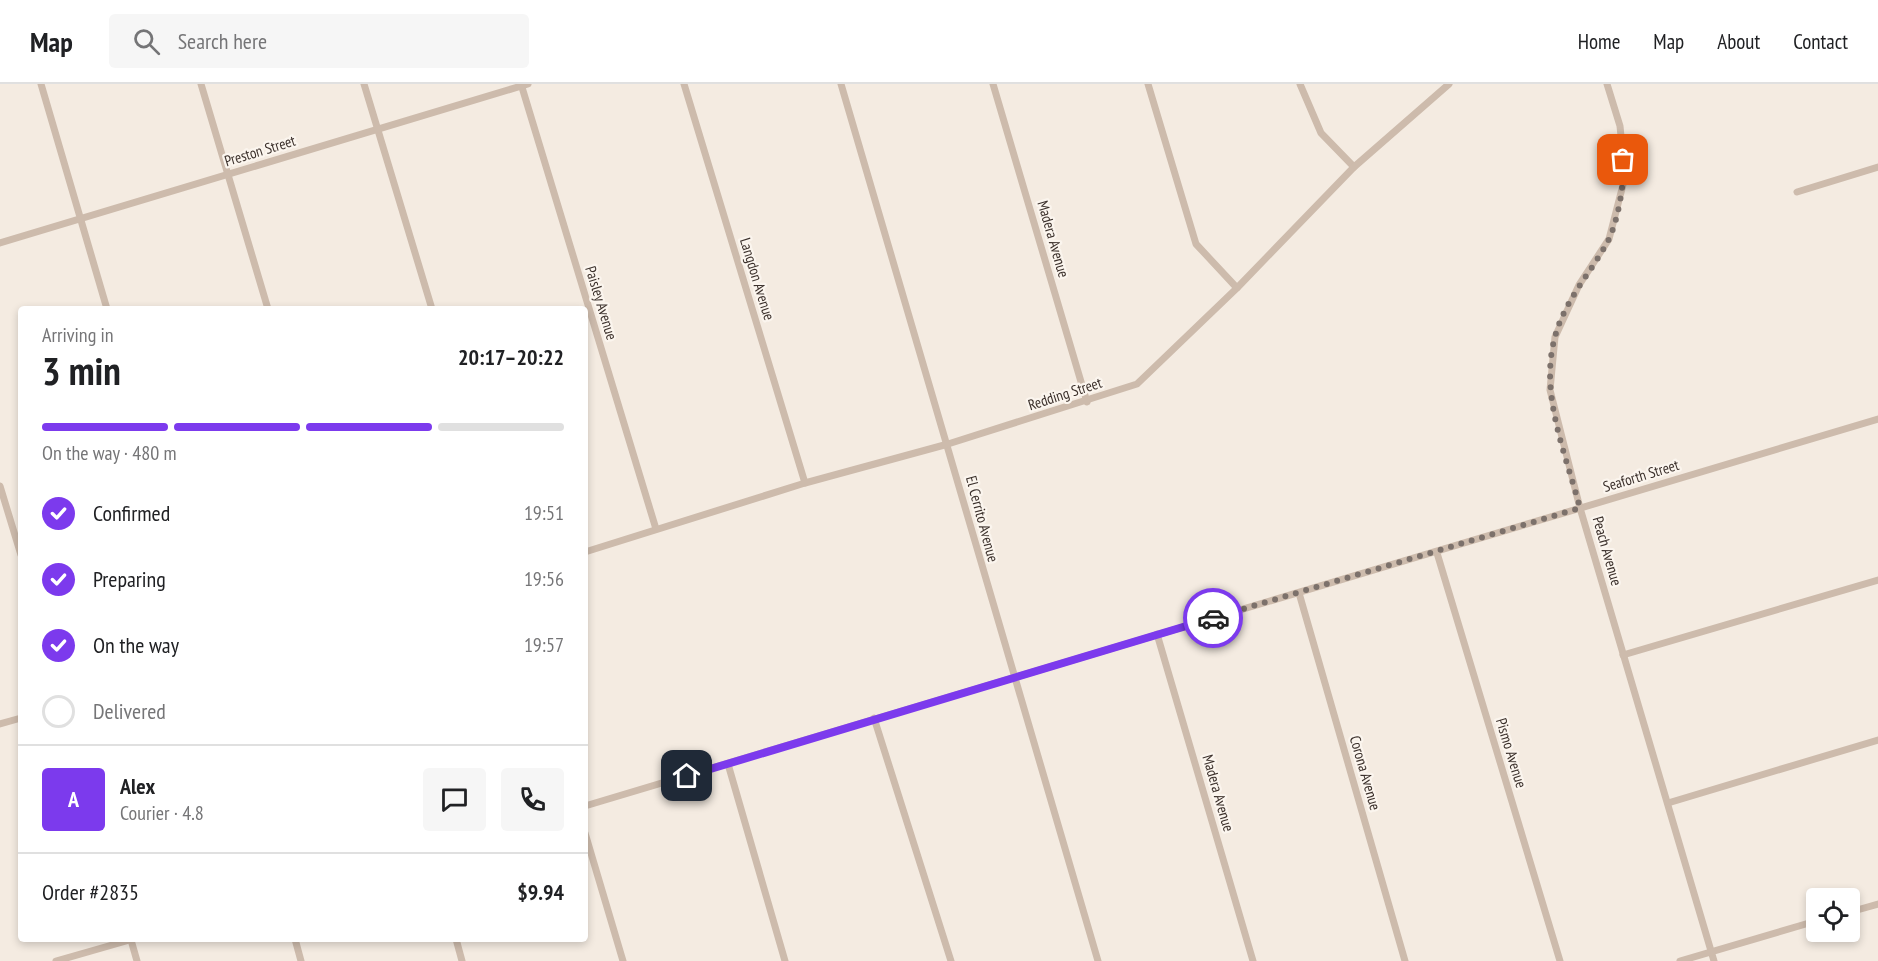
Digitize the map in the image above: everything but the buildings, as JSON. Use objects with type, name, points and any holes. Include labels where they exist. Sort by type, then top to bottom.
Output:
[{"type":"street","points":[[41,84],[106,306]]},
{"type":"street","points":[[201,84],[267,306]]},
{"type":"street","points":[[364,84],[431,306]]},
{"type":"street","name":"Langdon Avenue","points":[[684,84],[805,483]]},
{"type":"street","name":"El Cerrito Avenue","points":[[842,84],[1098,961]]},
{"type":"street","name":"Madera Avenue","points":[[993,84],[1087,402]]},
{"type":"street","points":[[1148,84],[1196,244],[1237,288]]},
{"type":"street","points":[[1300,84],[1321,133],[1354,167]]},
{"type":"street","name":"Redding Street","points":[[588,551],[805,483],[948,444],[1087,402],[1137,384],[1237,288],[1354,167],[1449,84]]},
{"type":"street","name":"Peach Avenue","points":[[1608,84],[1620,126],[1625,177],[1609,239],[1579,285],[1555,337],[1550,390],[1580,508],[1714,961]]},
{"type":"street","name":"Preston Street","points":[[0,243],[523,85]]},
{"type":"street","name":"Paisley Avenue","points":[[523,85],[656,529]]},
{"type":"street","points":[[1797,192],[1878,167]]},
{"type":"street","name":"Seaforth Street","points":[[588,805],[1013,676],[1437,553],[1878,419]]},
{"type":"street","points":[[0,486],[18,545]]},
{"type":"street","name":"Pismo Avenue","points":[[1437,553],[1560,961]]},
{"type":"street","points":[[1623,655],[1878,580]]},
{"type":"street","name":"Corona Avenue","points":[[1299,593],[1405,961]]},
{"type":"street","name":"Madera Avenue","points":[[1157,634],[1253,961]]},
{"type":"street","points":[[874,718],[951,961]]},
{"type":"street","points":[[0,724],[18,719]]},
{"type":"street","points":[[1668,803],[1878,740]]},
{"type":"street","points":[[728,764],[785,961]]},
{"type":"street","points":[[588,843],[623,961]]},
{"type":"street","points":[[1860,909],[1878,904]]},
{"type":"street","points":[[1680,961],[1806,924]]},
{"type":"street","points":[[56,961],[122,942]]},
{"type":"street","points":[[133,942],[137,961]]},
{"type":"street","points":[[296,942],[301,961]]},
{"type":"street","points":[[457,942],[462,961]]},
{"type":"way so far","points":[[1213,618],[1580,508],[1550,390],[1555,337],[1579,285],[1609,239],[1625,177],[1623,160]]},
{"type":"route","points":[[687,776],[1213,618]]}]
